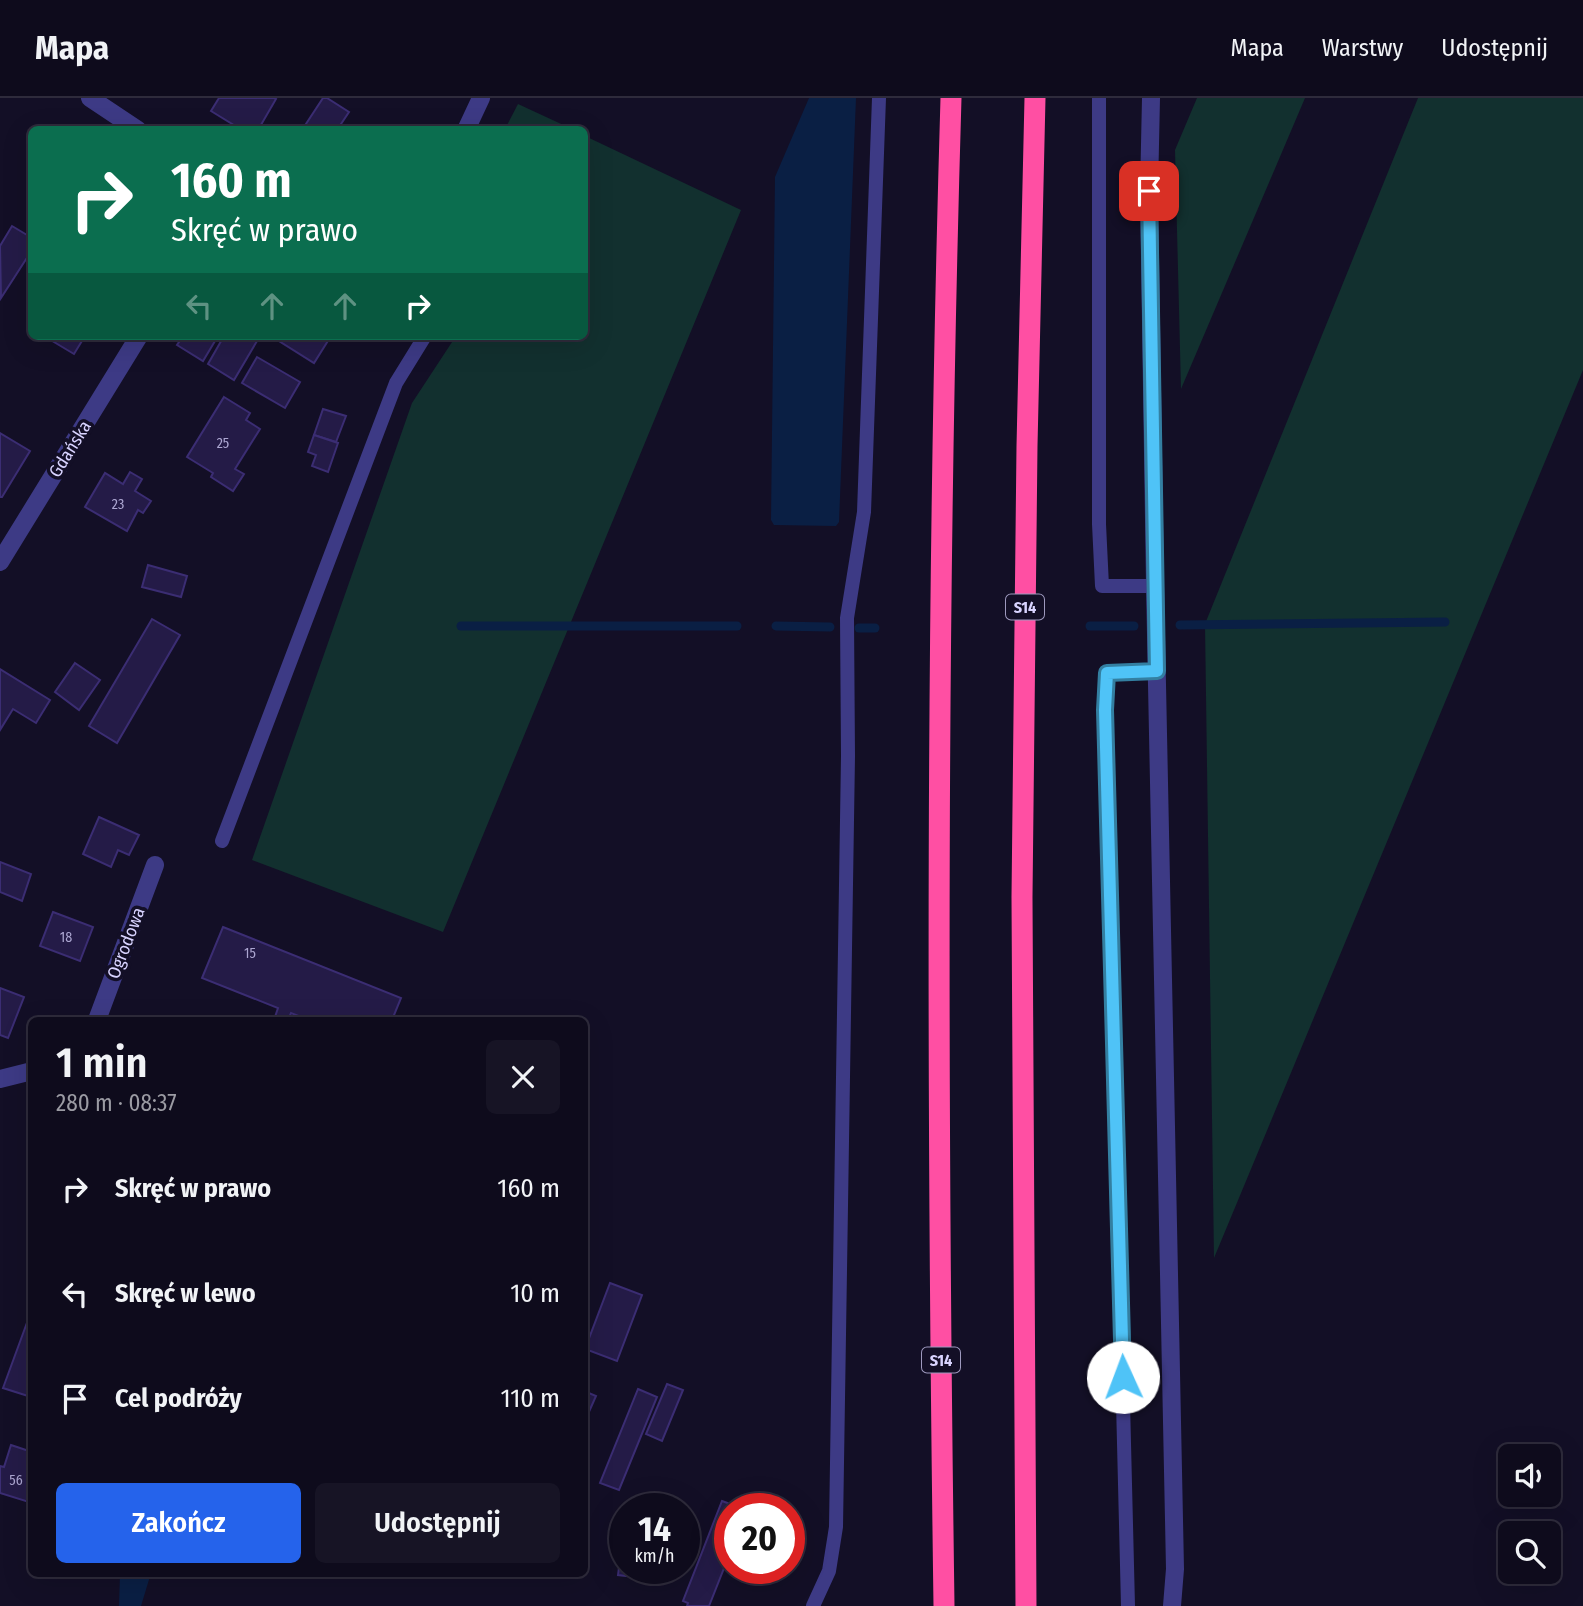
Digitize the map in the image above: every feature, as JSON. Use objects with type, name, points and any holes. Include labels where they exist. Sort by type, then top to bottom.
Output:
[{"type":"highway","name":"S14","points":[[944,1606],[938,1128],[939,691],[951,98]]},
{"type":"highway","name":"S14","points":[[1026,1606],[1022,897],[1027,446],[1035,98]]},
{"type":"street","points":[[90,98],[132,126]]},
{"type":"street","points":[[468,126],[481,98]]},
{"type":"street","points":[[1151,98],[1149,191],[1155,586],[1175,1569],[1172,1606]]},
{"type":"street","name":"Gdańska","points":[[0,562],[137,340]]},
{"type":"street","name":"Ogrodowa","points":[[98,1017],[155,865]]},
{"type":"street","points":[[0,1079],[28,1073]]},
{"type":"lane","points":[[813,1606],[829,1572],[836,1527],[848,756],[847,618],[863,512],[879,98]]},
{"type":"lane","points":[[1099,98],[1099,524],[1102,586],[1155,586]]},
{"type":"lane","points":[[222,841],[396,383],[423,340]]},
{"type":"lane","points":[[1128,1606],[1105,710],[1107,673],[1157,671]]},
{"type":"green space","points":[[1197,98],[1305,98],[1181,389],[1175,150]]},
{"type":"green space","points":[[1418,98],[1583,98],[1583,370],[1214,1258],[1205,624]]},
{"type":"green space","points":[[518,104],[566,126],[507,126]]},
{"type":"green space","points":[[588,137],[741,210],[443,932],[252,860],[412,403],[453,340],[588,340]]},
{"type":"water","points":[[809,98],[856,98],[839,522],[836,526],[774,525],[771,520],[775,177]]},
{"type":"water","points":[[120,1577],[150,1577],[141,1606],[119,1606]]},
{"type":"building","points":[[219,98],[276,99],[260,126],[235,126],[211,111]]},
{"type":"building","points":[[323,98],[349,112],[340,126],[305,126]]},
{"type":"building","points":[[12,226],[28,236],[28,256],[1,298],[0,246]]},
{"type":"building","points":[[51,340],[83,340],[74,354]]},
{"type":"building","points":[[180,340],[216,340],[203,361],[177,345]]},
{"type":"building","points":[[222,340],[258,340],[234,380],[208,364]]},
{"type":"building","points":[[277,340],[328,340],[314,363]]},
{"type":"building","points":[[257,357],[300,382],[285,408],[242,383]]},
{"type":"building","points":[[224,397],[250,413],[246,420],[260,429],[235,469],[244,474],[233,491],[211,477],[213,473],[187,457]]},
{"type":"building","points":[[323,409],[346,416],[336,442],[314,435]]},
{"type":"building","points":[[0,433],[30,451],[2,497],[0,497]]},
{"type":"building","points":[[314,435],[338,443],[328,472],[312,466],[316,455],[308,452]]},
{"type":"building","points":[[130,472],[142,479],[135,491],[151,501],[143,513],[138,510],[127,531],[85,507],[105,473],[123,484]]},
{"type":"building","points":[[148,565],[187,576],[181,597],[142,587]]},
{"type":"building","points":[[152,619],[180,635],[117,743],[89,726]]},
{"type":"building","points":[[75,663],[100,680],[79,710],[55,692]]},
{"type":"building","points":[[0,669],[50,700],[36,723],[13,709],[0,730]]},
{"type":"building","points":[[99,817],[139,835],[129,855],[118,850],[111,867],[83,854]]},
{"type":"building","points":[[0,862],[31,874],[22,901],[0,892]]},
{"type":"building","points":[[53,912],[93,927],[80,961],[40,946]]},
{"type":"building","points":[[223,927],[401,998],[393,1017],[301,1017],[291,1013],[289,1017],[275,1017],[278,1008],[202,978]]},
{"type":"building","points":[[0,988],[24,997],[8,1038],[0,1035]]},
{"type":"building","points":[[610,1283],[642,1295],[617,1361],[588,1350],[588,1341]]},
{"type":"building","points":[[28,1320],[28,1396],[3,1388]]},
{"type":"building","points":[[667,1384],[683,1390],[662,1441],[646,1434]]},
{"type":"building","points":[[638,1389],[657,1397],[619,1490],[600,1483]]},
{"type":"building","points":[[588,1393],[596,1396],[588,1414]]},
{"type":"building","points":[[11,1445],[28,1451],[28,1502],[0,1493],[0,1466],[4,1467]]},
{"type":"building","points":[[714,1522],[714,1584],[718,1584],[709,1606],[687,1606],[688,1603],[683,1601],[690,1584],[700,1584],[700,1557]]},
{"type":"waterway","points":[[1180,625],[1445,622]]},
{"type":"waterway","points":[[461,626],[737,626]]},
{"type":"waterway","points":[[776,626],[830,627]]},
{"type":"waterway","points":[[1090,626],[1134,626]]},
{"type":"waterway","points":[[859,628],[875,628]]},
{"type":"route","points":[[1123,1377],[1105,710],[1107,673],[1157,671],[1149,191]]}]
